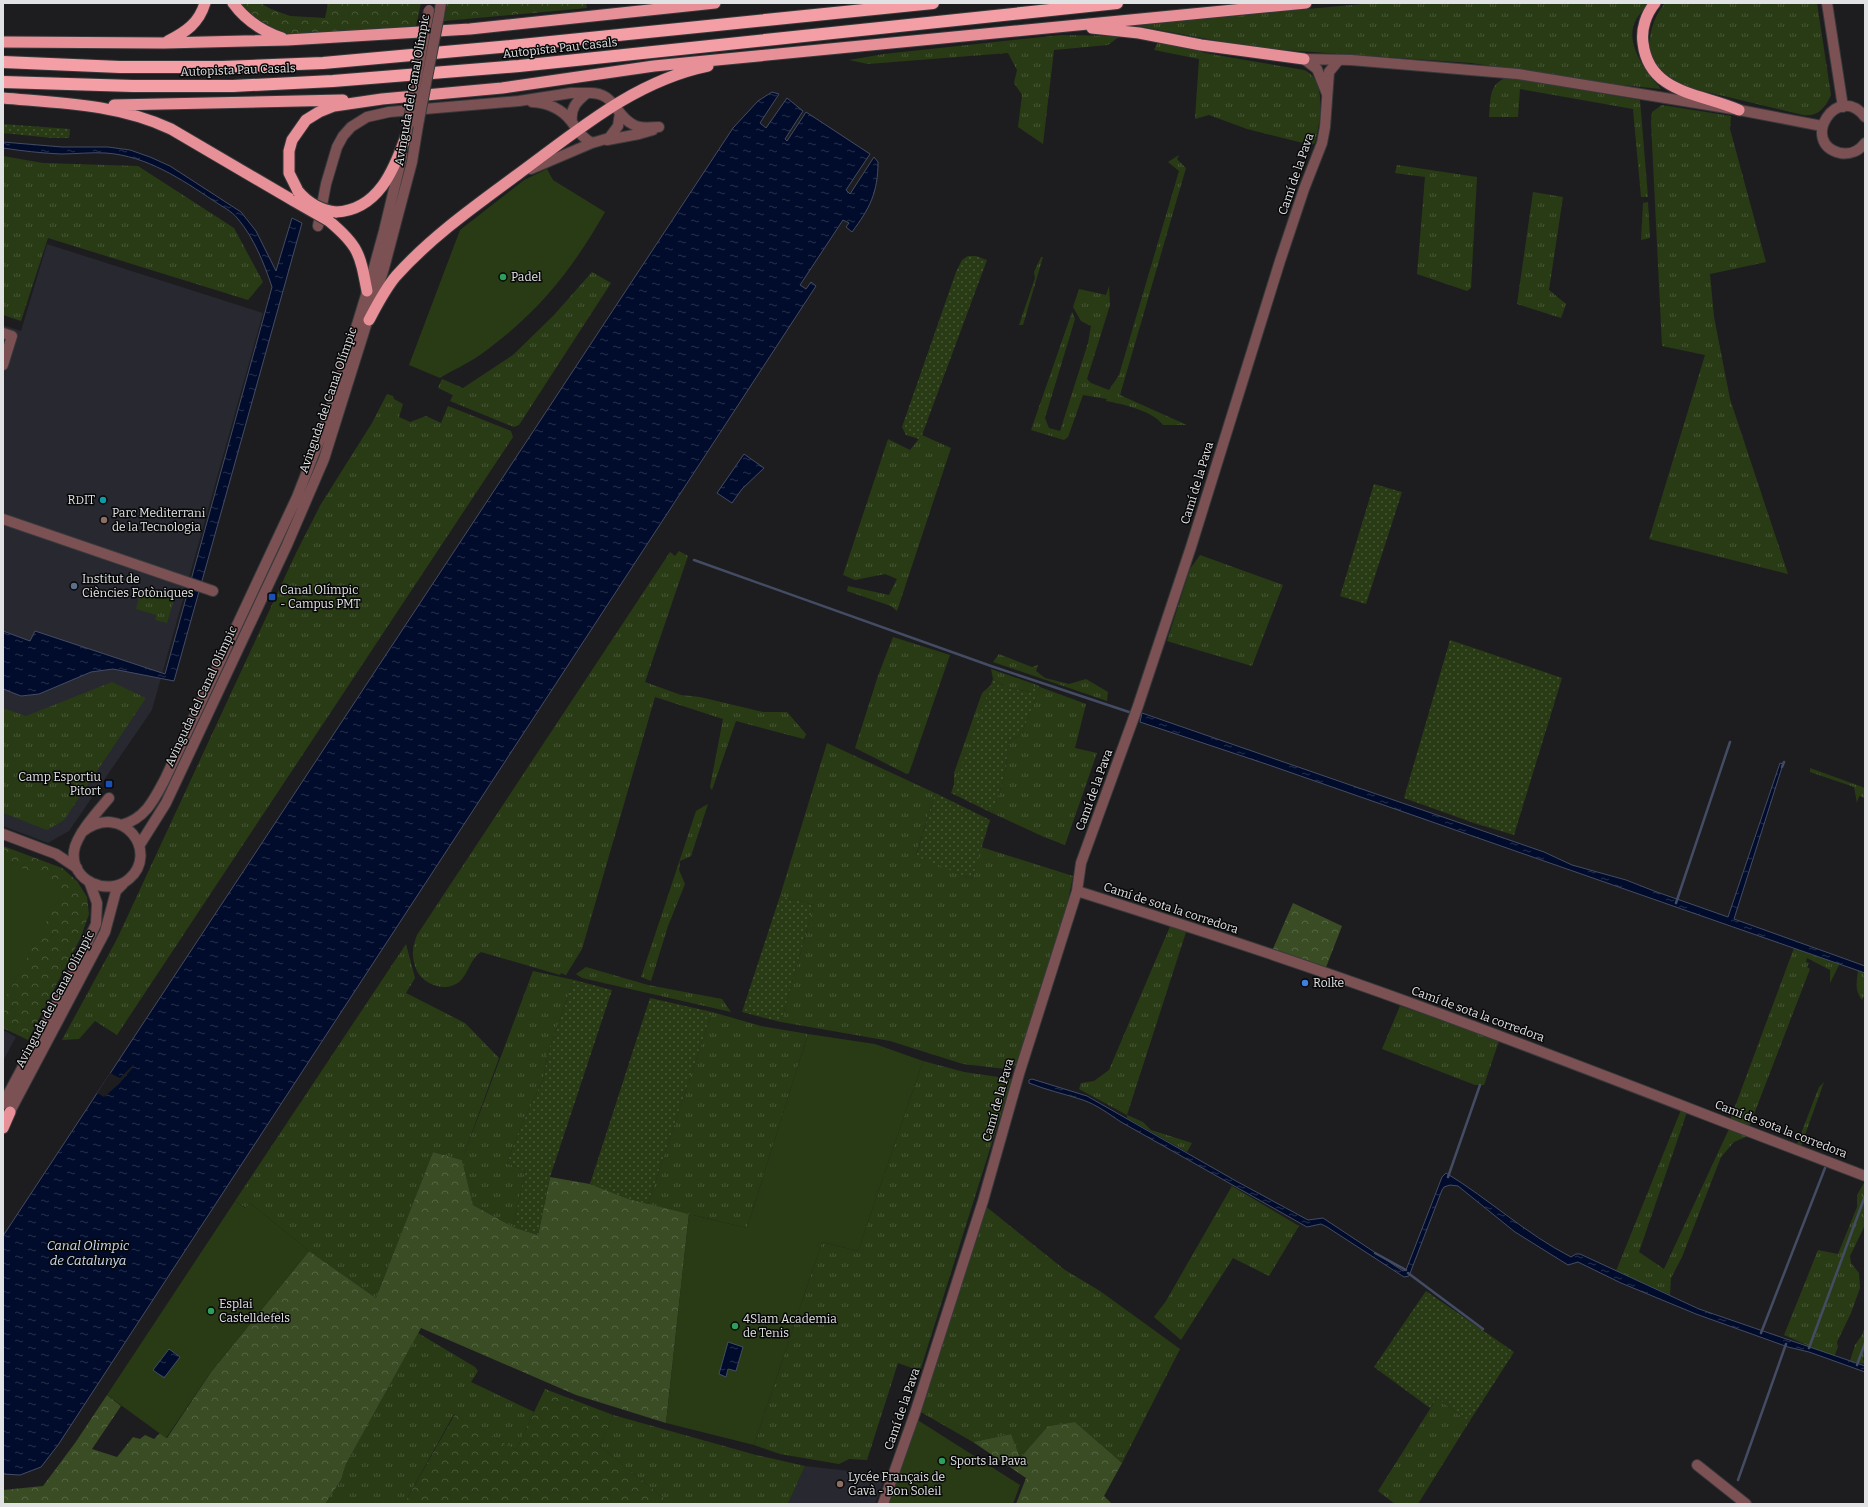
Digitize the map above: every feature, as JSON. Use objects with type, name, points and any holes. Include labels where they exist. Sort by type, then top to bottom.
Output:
[{"type":"highway","points":[[164,43],[180,35],[193,25],[205,3]]},
{"type":"highway","points":[[233,3],[240,13],[254,25],[287,40]]},
{"type":"highway","points":[[668,8],[680,3]]},
{"type":"highway","points":[[3,42],[164,43],[287,40],[470,29],[715,3]]},
{"type":"highway","name":"Autopista Pau Casals","points":[[3,62],[120,67],[222,67],[323,63],[508,47],[933,3]]},
{"type":"highway","name":"Autopista Pau Casals","points":[[3,82],[133,86],[203,86],[333,81],[519,66],[1117,3]]},
{"type":"highway","points":[[94,106],[382,99],[502,88],[654,66],[1306,3]]},
{"type":"highway","points":[[1655,3],[1646,16],[1642,40],[1644,54],[1654,71],[1668,85],[1739,110]]},
{"type":"highway","points":[[1068,26],[1139,33],[1201,45],[1304,59]]},
{"type":"highway","points":[[369,320],[386,289],[396,276],[420,252],[472,209],[518,175],[574,126],[617,109],[646,87],[679,73],[757,56]]},
{"type":"highway","points":[[3,98],[94,106],[134,114],[171,129],[313,205],[336,212],[357,208],[377,193],[388,179],[398,161],[406,136]]},
{"type":"highway","points":[[367,291],[363,266],[358,250],[345,234],[296,196],[288,161],[292,140],[301,126],[313,115],[326,109],[382,99]]},
{"type":"highway","points":[[3,1128],[7,1108]]},
{"type":"street","name":"Avinguda del Canal Olímpic","points":[[117,824],[138,818],[152,804],[302,486],[338,387],[367,291],[384,231],[433,9],[441,3]]},
{"type":"street","points":[[1827,3],[1843,107]]},
{"type":"street","name":"Avinguda del Canal Olímpic","points":[[139,846],[169,796],[313,485],[331,440],[369,320],[396,227],[412,162],[433,9]]},
{"type":"street","points":[[1304,59],[1343,60],[1518,74],[1739,110],[1822,126]]},
{"type":"street","points":[[1304,59],[1317,69],[1327,90]]},
{"type":"street","name":"Camí de la Pava","points":[[883,1504],[916,1413],[983,1201],[1019,1074],[1077,891],[1082,863],[1138,706],[1191,548],[1280,261],[1304,189],[1322,143],[1325,127],[1327,90],[1331,68],[1343,60]]},
{"type":"street","points":[[318,226],[326,184],[337,147],[347,132],[358,122],[372,115],[389,112],[519,101],[571,93],[598,93],[604,95],[633,125],[659,127],[639,134],[592,143],[518,175]]},
{"type":"street","points":[[574,126],[572,109],[575,104],[587,93]]},
{"type":"street","points":[[519,101],[551,105],[574,126],[581,136],[592,143]]},
{"type":"street","points":[[1865,117],[1857,110],[1843,107],[1829,113],[1822,126],[1825,142],[1832,150],[1837,152],[1853,153],[1865,143]]},
{"type":"street","points":[[604,141],[616,130],[620,121],[617,109]]},
{"type":"street","points":[[3,365],[8,335]]},
{"type":"street","points":[[3,519],[210,589]]},
{"type":"street","points":[[3,834],[56,854],[77,868],[89,881],[97,886],[105,888],[124,884],[133,876],[140,861],[139,846],[134,836],[117,824],[106,813],[109,798],[82,832],[75,846],[74,862],[77,868]]},
{"type":"street","points":[[82,832],[99,822],[117,824]]},
{"type":"street","points":[[56,854],[66,853],[75,846]]},
{"type":"street","name":"Avinguda del Canal Olímpic","points":[[3,1124],[7,1108],[96,924],[96,903],[89,881]]},
{"type":"street","name":"Avinguda del Canal Olímpic","points":[[7,1108],[105,932],[116,891],[124,884]]},
{"type":"street","name":"Camí de sota la corredora","points":[[1077,891],[1207,932],[1414,1004],[1719,1118],[1865,1176]]},
{"type":"street","points":[[1697,1466],[1746,1504]]},
{"type":"shaded area","name":"Parc Mediterrani de la Tecnologia","points":[[47,244],[263,313],[152,710],[69,831],[48,843],[3,826],[3,325],[21,331]]},
{"type":"shaded area","points":[[3,1030],[16,1037],[3,1061]]},
{"type":"shaded area","name":"Lycée Français de Gavà - Bon Soleil","points":[[805,1466],[886,1475],[875,1504],[788,1504]]},
{"type":"green space","points":[[240,3],[260,3],[290,16],[325,18],[328,3],[421,3],[416,26],[289,34],[262,23],[250,14]]},
{"type":"green space","points":[[447,3],[586,3],[587,8],[444,21]]},
{"type":"green space","points":[[1373,3],[1649,3],[1637,18],[1633,27],[1632,37],[1634,46],[1643,65],[1661,89],[1612,84],[1471,63],[1256,48],[1133,25]]},
{"type":"green space","points":[[1665,3],[1817,3],[1831,95],[1826,104],[1820,111],[1813,115],[1803,115],[1686,87],[1676,82],[1659,68],[1650,52],[1650,37],[1654,22]]},
{"type":"green space","points":[[1061,35],[1120,36],[1108,45],[1054,50],[1043,144],[1018,127],[1022,95],[1014,83],[1017,70],[1008,53],[868,64],[849,60],[884,54]]},
{"type":"green space","points":[[1158,42],[1190,48],[1205,53],[1304,70],[1312,75],[1317,83],[1320,103],[1319,125],[1315,143],[1311,145],[1247,129],[1209,115],[1195,119],[1199,59],[1154,50]]},
{"type":"green space","points":[[1507,77],[1640,100],[1648,197],[1641,197],[1633,109],[1520,89],[1518,117],[1489,117],[1493,88],[1501,80]]},
{"type":"green space","points":[[1662,105],[1731,116],[1730,129],[1766,262],[1710,274],[1714,317],[1730,399],[1788,574],[1649,539],[1705,355],[1662,346],[1651,122],[1652,112]]},
{"type":"green space","points":[[3,124],[70,129],[69,138],[52,138],[3,133]]},
{"type":"green space","points":[[1179,155],[1177,159],[1186,168],[1120,395],[1187,425],[1163,425],[1152,416],[1137,409],[1106,401],[1107,399],[1083,395],[1068,437],[1064,440],[1031,430],[1072,312],[1075,319],[1045,418],[1049,428],[1060,431],[1088,343],[1091,326],[1081,321],[1073,307],[1079,289],[1106,295],[1109,286],[1110,305],[1087,379],[1091,383],[1109,390],[1119,375],[1179,171],[1168,162]]},
{"type":"green space","points":[[3,156],[43,163],[138,166],[234,228],[263,282],[248,300],[48,238],[21,321],[3,315]]},
{"type":"green space","points":[[1397,165],[1477,177],[1471,288],[1467,291],[1417,274],[1425,177],[1395,173]]},
{"type":"green space","name":"Padel","points":[[547,169],[553,180],[605,212],[579,254],[551,291],[535,308],[500,340],[480,355],[440,378],[409,365],[460,230],[524,180]]},
{"type":"green space","points":[[1533,192],[1563,197],[1549,290],[1566,304],[1561,318],[1517,304]]},
{"type":"green space","points":[[1648,202],[1650,238],[1641,240],[1643,203]]},
{"type":"green space","points":[[968,256],[976,256],[987,260],[922,435],[919,439],[906,435],[902,427],[956,272],[962,260]]},
{"type":"green space","points":[[1041,257],[1043,257],[1023,325],[1019,325],[1035,278],[1034,272]]},
{"type":"green space","points":[[592,272],[611,283],[519,425],[514,427],[450,401],[453,395],[438,388],[442,379],[463,388],[513,355],[554,315]]},
{"type":"green space","points":[[387,394],[393,396],[394,399],[403,404],[399,417],[410,422],[426,416],[441,423],[448,406],[511,431],[513,437],[117,1035],[95,1021],[79,1039],[62,1040],[117,939],[296,553],[321,504],[372,423]]},
{"type":"green space","points":[[922,435],[951,448],[897,611],[891,606],[847,591],[848,586],[889,595],[897,579],[885,574],[855,580],[843,575],[888,439],[910,450]]},
{"type":"green space","points":[[1374,484],[1402,492],[1366,604],[1340,596]]},
{"type":"green space","points":[[679,551],[688,556],[645,682],[681,695],[700,697],[763,712],[787,712],[806,734],[804,739],[736,721],[712,790],[710,787],[723,719],[655,697],[582,949],[566,975],[561,973],[560,975],[481,952],[472,961],[464,976],[457,984],[444,987],[431,984],[421,976],[415,966],[413,953],[417,935],[670,552],[675,556]]},
{"type":"green space","points":[[1200,555],[1283,585],[1252,666],[1167,641],[1190,569]]},
{"type":"green space","points":[[177,589],[167,623],[155,620],[156,615],[136,609],[139,597]]},
{"type":"green space","points":[[893,637],[950,655],[909,773],[907,774],[855,748],[878,676]]},
{"type":"green space","points":[[1450,640],[1562,678],[1514,835],[1474,823],[1404,798]]},
{"type":"green space","points":[[999,654],[1032,667],[1038,665],[1036,671],[1045,678],[1069,684],[1086,679],[1108,692],[1107,701],[993,662]]},
{"type":"green space","points":[[991,669],[1037,685],[1031,692],[1008,688],[993,679]]},
{"type":"green space","points":[[993,679],[1008,688],[1030,692],[1037,685],[1040,687],[1022,733],[1007,743],[1005,771],[992,813],[951,793]]},
{"type":"green space","points":[[112,682],[146,698],[64,820],[47,830],[3,813],[3,708],[26,716]]},
{"type":"green space","points":[[991,685],[954,786],[954,773],[982,693]]},
{"type":"green space","points":[[1040,687],[1086,704],[1075,748],[1097,753],[1065,845],[992,813],[1005,771],[1007,743],[1022,733]]},
{"type":"green space","points":[[827,743],[935,793],[916,855],[972,879],[981,847],[1073,876],[1065,916],[1019,1064],[1006,1069],[963,1064],[890,1041],[781,1022],[814,905],[780,896]]},
{"type":"green space","points":[[1810,768],[1865,788],[1865,798],[1859,796],[1857,803],[1854,787],[1810,772]]},
{"type":"green space","points":[[935,793],[990,820],[972,879],[916,856]]},
{"type":"green space","points":[[708,804],[691,856],[680,861],[679,870],[685,884],[668,926],[651,981],[641,977],[696,811]]},
{"type":"green space","points":[[3,846],[62,868],[77,881],[87,897],[89,914],[81,937],[28,1040],[3,1028]]},
{"type":"green space","points":[[3,858],[63,890],[3,1003]]},
{"type":"green space","points":[[780,896],[814,905],[781,1022],[742,1012]]},
{"type":"green space","points":[[1293,903],[1342,926],[1325,970],[1272,951]]},
{"type":"green space","points":[[1171,924],[1187,929],[1127,1115],[1079,1089],[1081,1083],[1094,1081],[1109,1070]]},
{"type":"green space","points":[[406,944],[415,978],[406,993],[465,1023],[499,1058],[462,1160],[433,1152],[376,1298],[309,1251],[250,1203],[246,1208],[235,1201]]},
{"type":"green space","points":[[1794,948],[1840,963],[1830,983],[1830,970],[1807,958],[1806,962],[1809,963],[1807,967],[1810,969],[1749,1127],[1730,1120]]},
{"type":"green space","points":[[586,967],[648,985],[722,999],[731,1012],[582,978],[576,974]]},
{"type":"green space","points":[[1858,970],[1865,972],[1865,994],[1862,1000],[1857,989]]},
{"type":"green space","points":[[533,971],[574,980],[548,1052],[543,1080],[521,1126],[507,1163],[525,1171],[513,1227],[473,1205],[462,1160]]},
{"type":"green space","points":[[574,980],[612,990],[550,1177],[538,1235],[513,1227],[525,1171],[507,1163],[521,1126],[543,1080],[548,1052]]},
{"type":"green space","points":[[650,998],[712,1012],[648,1204],[629,1199],[590,1184]]},
{"type":"green space","points":[[1400,1006],[1497,1039],[1499,1041],[1484,1085],[1475,1085],[1382,1049]]},
{"type":"green space","points":[[712,1012],[761,1026],[808,1034],[747,1228],[648,1204]]},
{"type":"green space","points":[[808,1034],[875,1044],[923,1061],[858,1251],[822,1242],[754,1445],[666,1423],[689,1214],[747,1228]]},
{"type":"green space","points":[[923,1061],[964,1072],[1012,1079],[920,1371],[898,1363],[867,1460],[849,1459],[839,1464],[780,1454],[754,1445],[822,1242],[858,1251]]},
{"type":"green space","points":[[1824,1082],[1801,1146],[1797,1144],[1819,1087]]},
{"type":"green space","points":[[1681,1110],[1687,1112],[1639,1252],[1664,1269],[1729,1129],[1748,1136],[1734,1142],[1721,1157],[1682,1257],[1671,1278],[1670,1295],[1616,1271]]},
{"type":"green space","points":[[1127,1115],[1143,1122],[1151,1130],[1192,1143],[1187,1152],[1127,1118]]},
{"type":"green space","points":[[433,1152],[462,1160],[473,1205],[513,1227],[538,1235],[550,1177],[590,1184],[629,1199],[689,1214],[666,1423],[576,1395],[421,1328],[346,1464],[341,1480],[325,1504],[3,1504],[3,1490],[43,1486],[75,1443],[107,1395],[121,1406],[92,1449],[117,1457],[133,1437],[140,1439],[145,1435],[154,1439],[160,1433],[167,1438],[211,1372],[309,1251],[376,1298]]},
{"type":"green space","points":[[1865,1181],[1865,1225],[1850,1256],[1851,1263],[1859,1273],[1860,1288],[1851,1313],[1837,1342],[1838,1347],[1834,1357],[1784,1335],[1818,1250],[1838,1254],[1857,1207],[1857,1195]]},
{"type":"green space","points":[[1232,1186],[1299,1226],[1269,1276],[1233,1258],[1181,1340],[1154,1317],[1166,1301]]},
{"type":"green space","name":"Esplai Castelldefels","points":[[235,1201],[245,1208],[250,1203],[309,1251],[211,1372],[166,1438],[107,1395]]},
{"type":"green space","points":[[984,1205],[1065,1270],[1100,1291],[1180,1349],[1122,1463],[1075,1422],[1048,1426],[1019,1459],[1011,1434],[973,1442],[919,1411]]},
{"type":"green space","points":[[1426,1291],[1514,1352],[1469,1422],[1437,1398],[1430,1408],[1374,1367]]},
{"type":"green space","points":[[1865,1326],[1865,1352],[1863,1359],[1865,1364],[1850,1361],[1855,1345],[1862,1335]]},
{"type":"green space","points":[[418,1333],[475,1367],[478,1371],[471,1382],[534,1412],[516,1450],[454,1414],[404,1504],[325,1504],[341,1480],[346,1464]]},
{"type":"green space","points":[[545,1389],[613,1415],[600,1446],[664,1498],[662,1504],[404,1504],[455,1414],[516,1450]]},
{"type":"green space","points":[[1437,1398],[1469,1422],[1418,1504],[1395,1504],[1378,1491]]},
{"type":"green space","points":[[613,1415],[756,1455],[805,1466],[788,1504],[662,1504],[664,1498],[600,1446]]},
{"type":"green space","name":"Sports la Pava","points":[[916,1419],[1020,1485],[1013,1504],[889,1504]]},
{"type":"green space","points":[[1075,1422],[1122,1463],[1104,1496],[1112,1504],[1016,1504],[1026,1478],[973,1442],[1011,1434],[1020,1458],[1048,1426]]},
{"type":"water","name":"Canal Olimpic de Catalunya","points":[[772,92],[779,94],[760,123],[766,128],[787,98],[803,111],[785,139],[787,141],[806,112],[870,154],[846,190],[850,194],[874,157],[878,162],[875,191],[864,215],[852,232],[846,227],[849,223],[843,220],[800,285],[806,289],[811,282],[816,286],[58,1445],[41,1467],[20,1475],[3,1474],[3,1236],[733,128],[758,101]]},
{"type":"water","points":[[3,142],[62,147],[108,147],[130,150],[170,166],[241,212],[256,231],[276,271],[292,218],[302,223],[174,681],[113,669],[91,672],[39,694],[21,696],[3,689],[3,631],[30,641],[35,631],[165,674],[272,287],[254,243],[236,216],[176,177],[149,164],[121,155],[106,153],[61,154],[32,152],[3,148]]},
{"type":"water","points":[[744,454],[764,468],[742,489],[732,503],[717,493]]},
{"type":"water","points":[[1142,713],[1544,852],[1572,865],[1626,880],[1728,917],[1780,763],[1783,764],[1734,919],[1865,966],[1865,973],[1269,765],[1140,722]]},
{"type":"water","points":[[1032,1079],[1087,1096],[1236,1181],[1308,1220],[1323,1218],[1403,1271],[1406,1270],[1442,1177],[1446,1173],[1539,1238],[1571,1257],[1576,1254],[1580,1254],[1699,1309],[1865,1366],[1865,1372],[1809,1352],[1788,1347],[1696,1314],[1621,1283],[1578,1262],[1568,1265],[1515,1232],[1458,1186],[1450,1185],[1444,1187],[1442,1190],[1409,1276],[1404,1277],[1327,1227],[1321,1224],[1307,1227],[1121,1122],[1093,1104],[1029,1083],[1029,1080]]},
{"type":"water","points":[[728,1342],[743,1347],[736,1371],[728,1369],[726,1377],[719,1374]]},
{"type":"water","points":[[169,1349],[180,1357],[164,1378],[153,1370]]},
{"type":"pier","points":[[133,1065],[134,1066],[119,1084],[104,1097],[97,1093],[110,1073],[120,1078]]},
{"type":"waterway","points":[[694,560],[991,666],[1132,713]]},
{"type":"waterway","points":[[1676,903],[1730,742]]},
{"type":"waterway","points":[[1782,767],[1784,762]]},
{"type":"waterway","points":[[1448,1177],[1480,1085]]},
{"type":"waterway","points":[[1761,1333],[1825,1168]]},
{"type":"waterway","points":[[1809,1348],[1865,1196]]},
{"type":"waterway","points":[[1375,1253],[1406,1270]]},
{"type":"waterway","points":[[1408,1273],[1483,1329]]},
{"type":"waterway","points":[[1857,1365],[1865,1343]]},
{"type":"waterway","points":[[1738,1480],[1786,1344]]},
{"type":"place","name":"Padel","points":[[503,277]]},
{"type":"place","name":"RDIT","points":[[103,500]]},
{"type":"place","name":"Parc Mediterrani de la Tecnologia","points":[[104,520]]},
{"type":"place","name":"Institut de Ciències Fotòniques","points":[[74,586]]},
{"type":"place","name":"Canal Olímpic - Campus PMT","points":[[272,597]]},
{"type":"place","name":"Camp Esportiu Pitort","points":[[109,784]]},
{"type":"place","name":"Rolke","points":[[1305,983]]},
{"type":"place","name":"Esplai Castelldefels","points":[[211,1311]]},
{"type":"place","name":"4Slam Academia de Tenis","points":[[735,1326]]},
{"type":"place","name":"Sports la Pava","points":[[942,1461]]},
{"type":"place","name":"Lycée Français de Gavà - Bon Soleil","points":[[840,1484]]}]
